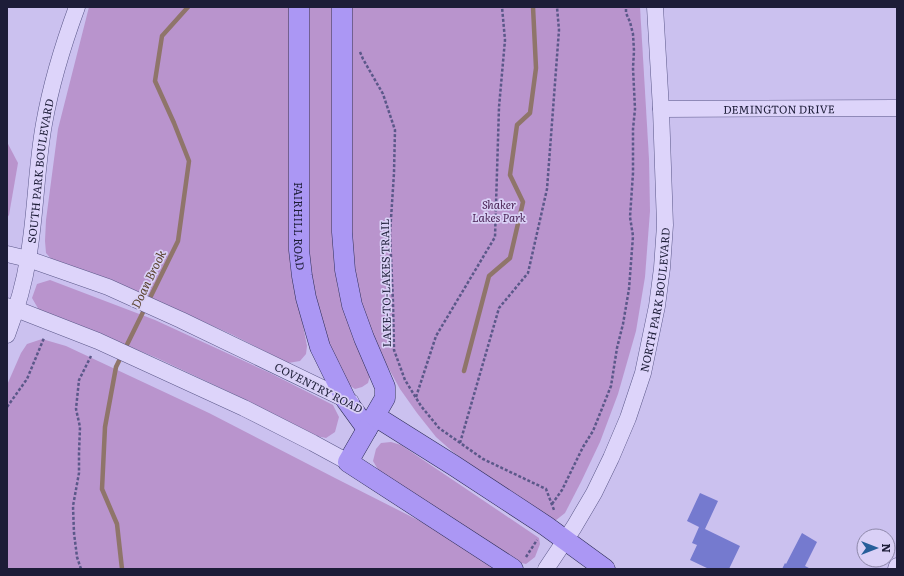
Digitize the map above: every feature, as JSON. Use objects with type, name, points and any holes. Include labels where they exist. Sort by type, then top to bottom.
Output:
[{"type":"main road","name":"FAIRHILL ROAD","points":[[299,7],[299,250],[302,276],[306,298],[320,347],[346,400],[371,422]]},
{"type":"main road","points":[[342,7],[342,232],[345,270],[352,305],[385,387],[385,398],[348,462],[518,566]]},
{"type":"main road","name":"COVENTRY ROAD","points":[[371,422],[453,465],[546,526],[605,569]]},
{"type":"street","name":"SOUTH PARK BOULEVARD","points":[[7,335],[12,308],[28,260],[44,124],[55,73],[76,7]]},
{"type":"street","name":"NORTH PARK BOULEVARD","points":[[546,569],[594,493],[628,418],[643,373],[657,306],[662,268],[665,225],[661,109],[654,7]]},
{"type":"street","name":"DEMINGTON DRIVE","points":[[661,109],[897,108]]},
{"type":"street","name":"COVENTRY ROAD","points":[[7,254],[108,287],[181,320],[346,400]]},
{"type":"street","points":[[12,308],[94,348],[152,366],[244,408],[348,462]]},
{"type":"path","points":[[416,398],[436,336],[495,237],[499,108],[505,40],[502,7]]},
{"type":"path","points":[[460,443],[499,308],[528,273],[547,189],[559,30],[557,7]]},
{"type":"path","points":[[518,566],[555,512],[552,504],[562,490],[593,431],[611,386],[617,348],[623,324],[629,289],[633,236],[630,217],[635,109],[633,34],[626,14],[626,7]]},
{"type":"path","name":"LAKE-TO-LAKES TRAIL","points":[[358,45],[363,59],[383,94],[395,130],[390,234],[394,350],[405,380],[421,406],[439,428],[483,460],[546,489],[552,504]]},
{"type":"path","points":[[7,407],[27,379],[44,338]]},
{"type":"path","points":[[82,569],[76,557],[74,533],[73,506],[79,473],[80,428],[76,408],[79,380],[94,348]]},
{"type":"green space","points":[[89,7],[290,7],[292,268],[307,346],[306,354],[300,361],[288,363],[233,335],[182,312],[53,261],[46,253],[46,220],[58,129]]},
{"type":"green space","points":[[305,7],[333,7],[333,249],[338,289],[350,329],[370,376],[368,383],[355,389],[346,383],[330,349],[309,276]]},
{"type":"green space","name":"Shaker Lakes Park","points":[[351,7],[640,7],[649,159],[650,211],[645,277],[636,331],[618,394],[600,442],[581,482],[565,513],[555,521],[542,519],[453,452],[436,437],[400,389],[379,351],[357,293],[352,256]]},
{"type":"green space","points":[[7,142],[18,163],[9,215],[7,218]]},
{"type":"green space","points":[[50,280],[155,320],[270,373],[333,405],[339,417],[335,432],[326,438],[311,435],[242,398],[157,358],[39,310],[32,298],[37,284]]},
{"type":"green space","points":[[42,339],[66,346],[209,413],[441,532],[496,569],[7,569],[7,385],[21,353],[27,344]]},
{"type":"green space","points":[[391,442],[401,445],[539,538],[540,544],[535,557],[526,564],[517,562],[380,473],[373,461],[376,449],[381,443]]},
{"type":"building","points":[[700,493],[718,501],[705,529],[740,546],[729,569],[709,569],[690,560],[697,545],[692,543],[699,527],[687,521]]},
{"type":"building","points":[[802,533],[817,542],[805,566],[811,569],[782,569],[785,563],[786,564]]},
{"type":"waterway","name":"Doan Brook","points":[[122,569],[117,524],[102,489],[105,427],[116,367],[178,241],[189,161],[155,81],[162,36],[188,7]]},
{"type":"waterway","points":[[464,371],[489,276],[510,258],[523,202],[510,175],[517,125],[530,113],[536,68],[533,7]]}]
